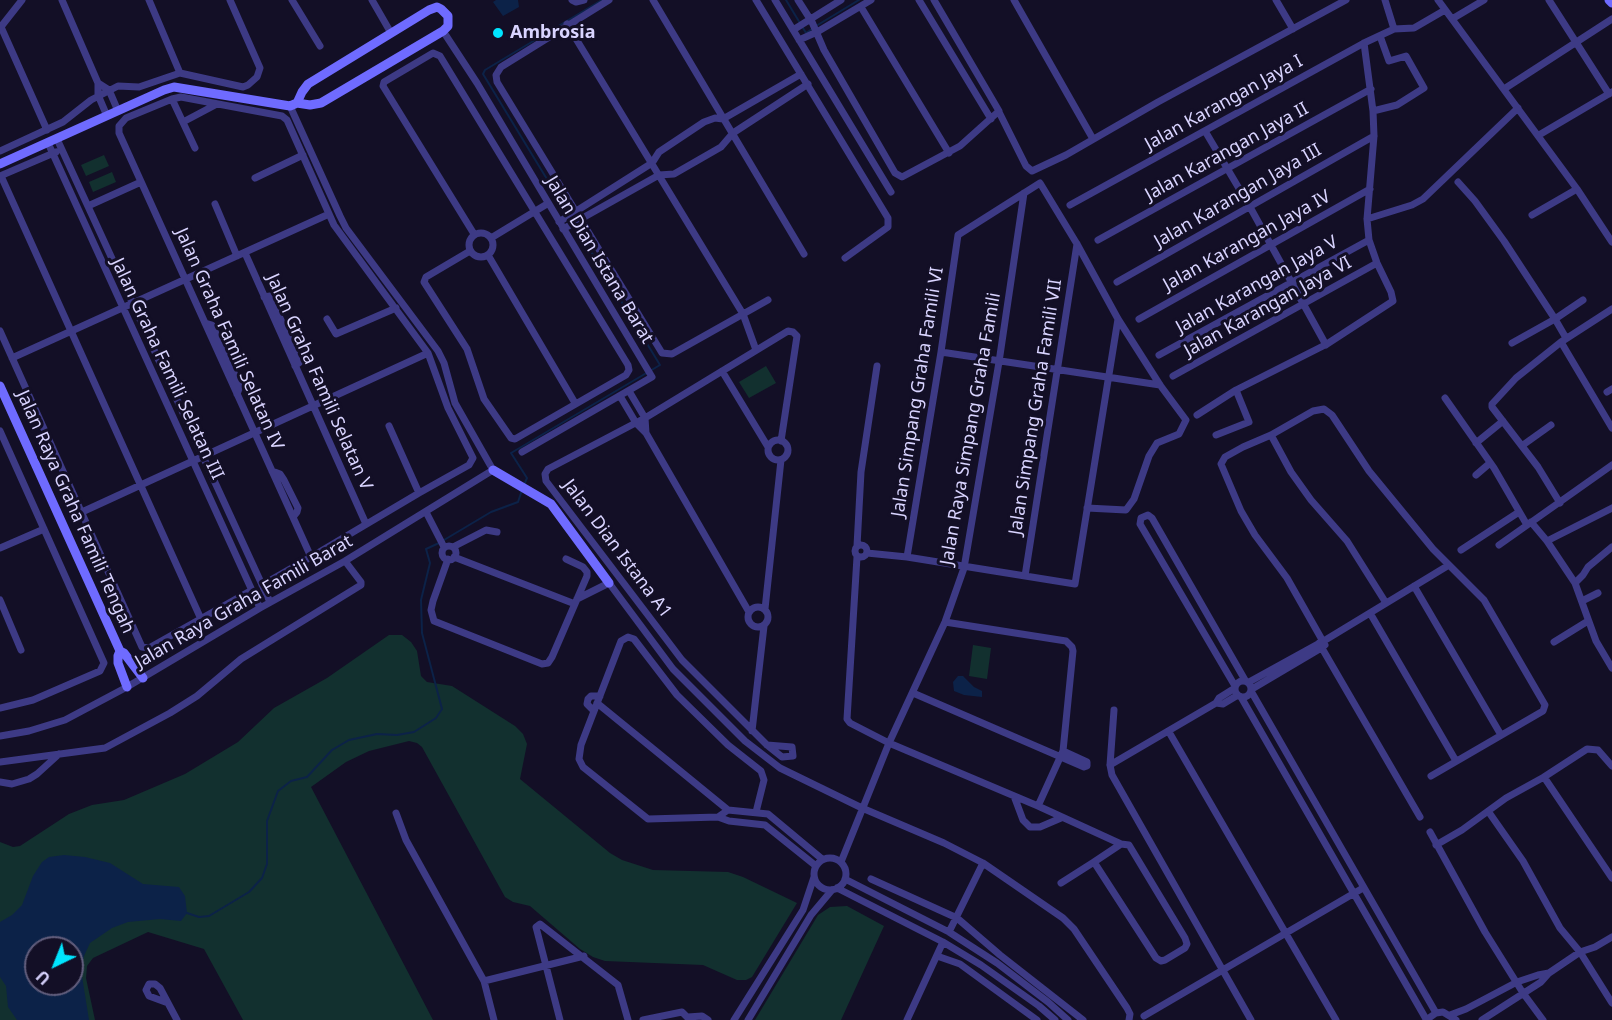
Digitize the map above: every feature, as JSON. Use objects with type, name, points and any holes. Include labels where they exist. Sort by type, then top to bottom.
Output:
[{"type":"street","points":[[22,0],[1,27],[47,130]]},
{"type":"street","points":[[62,0],[98,83],[98,95],[107,116]]},
{"type":"street","points":[[148,0],[180,73]]},
{"type":"street","points":[[0,151],[70,118],[98,95],[121,85],[139,87],[180,73],[243,87],[248,85],[255,79],[260,68],[230,0]]},
{"type":"street","points":[[292,0],[320,46]]},
{"type":"street","points":[[372,0],[391,33]]},
{"type":"street","points":[[423,0],[429,10]]},
{"type":"street","points":[[572,0],[576,2],[585,0],[591,9]]},
{"type":"street","points":[[609,0],[591,9],[501,67],[496,75],[497,82],[662,353],[672,354],[768,300]]},
{"type":"street","points":[[653,0],[804,254]]},
{"type":"street","points":[[756,0],[889,221],[888,227],[845,258]]},
{"type":"street","points":[[775,0],[795,29],[799,40],[891,192]]},
{"type":"street","points":[[798,0],[824,50],[897,175],[905,177],[970,139],[998,110],[934,0]]},
{"type":"street","points":[[795,29],[841,0]]},
{"type":"street","points":[[799,40],[871,0]]},
{"type":"street","points":[[919,0],[991,119]]},
{"type":"street","points":[[1014,0],[1093,139]]},
{"type":"street","points":[[1276,0],[1293,29]]},
{"type":"street","name":"Jalan Karangan Jaya I","points":[[998,110],[1026,166],[1032,171],[1346,0]]},
{"type":"street","points":[[1385,0],[1394,29]]},
{"type":"street","points":[[1438,0],[1539,135],[1612,242]]},
{"type":"street","points":[[1452,19],[1484,0]]},
{"type":"street","points":[[1539,135],[1610,93],[1549,0]]},
{"type":"street","points":[[861,7],[948,153]]},
{"type":"street","points":[[0,164],[174,87],[293,105],[321,103],[443,31],[449,23],[446,13],[437,8],[429,10],[308,84],[293,105]]},
{"type":"street","name":"Jalan Karangan Jaya I","points":[[1071,205],[1364,43],[1394,29],[1414,28],[1445,10]]},
{"type":"street","points":[[1504,89],[1612,19]]},
{"type":"street","points":[[567,24],[743,314],[756,350]]},
{"type":"street","name":"Jalan Dian Istana Barat","points":[[443,31],[477,83],[547,204],[561,220],[652,377],[522,452]]},
{"type":"street","points":[[1373,111],[1397,105],[1424,88],[1406,56],[1389,61],[1380,36]]},
{"type":"street","points":[[0,43],[9,43]]},
{"type":"street","points":[[1197,415],[1236,390],[1326,345],[1393,301],[1369,240],[1367,219],[1374,136],[1371,89],[1364,43]]},
{"type":"street","points":[[470,251],[426,277],[424,282],[467,349],[484,399],[514,439],[626,375],[629,370],[628,365],[440,56],[433,53],[384,82],[383,86],[474,234]]},
{"type":"street","points":[[561,220],[652,163],[659,152],[704,122],[716,118],[723,119],[819,72]]},
{"type":"street","points":[[565,228],[659,175],[674,174],[722,147],[732,133],[804,79]]},
{"type":"street","points":[[98,83],[109,90],[118,111]]},
{"type":"street","name":"Jalan Karangan Jaya II","points":[[1098,240],[1371,89]]},
{"type":"street","points":[[195,148],[172,99],[181,97],[284,117],[334,225],[428,354],[448,408],[473,458],[469,465],[262,585]]},
{"type":"street","name":"Jalan Graha Famili Selatan IV","points":[[172,99],[126,118],[119,126],[119,133],[311,557]]},
{"type":"street","points":[[183,122],[217,104]]},
{"type":"street","points":[[293,105],[343,222],[438,351],[444,363],[455,403],[493,470],[532,491],[556,509],[673,669],[744,741],[787,773],[944,843],[983,863],[1069,923],[1127,1008],[1130,1014],[1129,1020]]},
{"type":"street","points":[[1367,219],[1418,202],[1518,108]]},
{"type":"street","points":[[1205,131],[1326,345]]},
{"type":"street","name":"Jalan Karangan Jaya III","points":[[1117,282],[1374,136]]},
{"type":"street","name":"Jalan Graha Famili Selatan III","points":[[52,141],[62,149],[270,602]]},
{"type":"street","name":"Jalan Graha Famili Selatan III","points":[[52,141],[52,154],[260,608]]},
{"type":"street","points":[[62,149],[0,176],[201,619]]},
{"type":"street","points":[[255,178],[303,155]]},
{"type":"street","points":[[88,206],[141,182]]},
{"type":"street","points":[[1458,182],[1504,241],[1555,319],[1612,428]]},
{"type":"street","points":[[1024,193],[1042,184],[1118,319],[1160,384],[1185,416],[1186,422],[1181,432],[1157,443],[1149,456],[1134,499],[1126,510],[1087,507]]},
{"type":"street","name":"Jalan Karangan Jaya IV","points":[[1139,319],[1370,189]]},
{"type":"street","points":[[1532,215],[1577,189]]},
{"type":"street","name":"Jalan Simpang Graha Famili VI","points":[[907,557],[941,352],[957,236],[1024,193]]},
{"type":"street","name":"Jalan Raya Simpang Graha Famili","points":[[841,862],[889,743],[945,622],[964,568],[999,362],[1024,193]]},
{"type":"street","name":"Jalan Graha Famili Selatan V","points":[[214,204],[264,297],[366,524]]},
{"type":"street","points":[[491,238],[547,204]]},
{"type":"street","points":[[12,358],[329,214]]},
{"type":"street","points":[[484,233],[491,238],[493,247],[488,255],[478,257],[470,251],[469,242],[474,234],[484,233]]},
{"type":"street","name":"Jalan Karangan Jaya V","points":[[1159,355],[1369,240]]},
{"type":"street","name":"Jalan Simpang Graha Famili VII","points":[[1024,576],[1077,244]]},
{"type":"street","points":[[488,255],[575,403]]},
{"type":"street","name":"Jalan Karangan Jaya VI","points":[[1173,376],[1377,263]]},
{"type":"street","points":[[1512,343],[1583,300]]},
{"type":"street","points":[[327,319],[336,334],[396,308]]},
{"type":"street","points":[[1560,503],[1538,466],[1492,407],[1516,378],[1564,340],[1612,309]]},
{"type":"street","points":[[857,557],[861,558],[867,553],[907,557],[1073,585],[1076,583],[1118,319]]},
{"type":"street","points":[[0,331],[142,647],[149,648],[252,590]]},
{"type":"street","name":"Jalan Dian Istana A1","points":[[767,745],[682,660],[546,481],[545,474],[548,469],[645,418],[788,331],[794,332],[797,336],[781,441]]},
{"type":"street","points":[[941,352],[1160,384]]},
{"type":"street","points":[[82,512],[428,354]]},
{"type":"street","points":[[877,366],[861,472],[857,546],[854,550],[857,557],[847,719],[853,726],[889,743],[1038,806],[1120,844]]},
{"type":"street","points":[[722,371],[768,447],[771,457],[781,460]]},
{"type":"street","name":"Jalan Raya Graha Famili Tengah","points":[[0,386],[120,651],[143,678]]},
{"type":"street","points":[[1216,435],[1249,422],[1236,390]]},
{"type":"street","points":[[629,391],[645,418],[646,433]]},
{"type":"street","points":[[620,396],[636,423],[646,433],[749,612],[751,624],[764,626]]},
{"type":"street","points":[[1445,398],[1490,463],[1519,512],[1547,541],[1575,583],[1600,650],[1612,668]]},
{"type":"street","points":[[1419,817],[1287,578],[1255,536],[1241,511],[1222,467],[1223,460],[1228,455],[1271,435],[1313,411],[1324,409],[1329,411],[1369,471],[1449,565],[1484,600],[1545,705],[1543,711],[1431,776]]},
{"type":"street","points":[[1476,443],[1503,421]]},
{"type":"street","points":[[1522,445],[1551,425]]},
{"type":"street","points":[[389,426],[419,493]]},
{"type":"street","points":[[0,430],[103,660],[103,668],[100,671],[33,700],[0,708]]},
{"type":"street","points":[[1271,435],[1291,472],[1311,500],[1347,541],[1386,603]]},
{"type":"street","points":[[765,609],[781,460],[785,458],[788,450],[781,441],[773,441],[768,447]]},
{"type":"street","points":[[1476,475],[1490,463]]},
{"type":"street","points":[[1499,544],[1612,465]]},
{"type":"street","name":"Jalan Raya Graha Famili Barat","points":[[0,736],[28,731],[65,720],[127,687],[270,602],[345,561],[493,470]]},
{"type":"street","points":[[1547,541],[1611,510]]},
{"type":"street","points":[[426,512],[444,546],[442,556],[576,602],[609,583]]},
{"type":"street","points":[[1461,550],[1519,512]]},
{"type":"street","points":[[1436,1013],[1426,1020],[1140,524],[1141,518],[1148,515],[1152,518],[1436,1013],[1453,1017],[1517,982],[1549,973]]},
{"type":"street","points":[[0,548],[44,529]]},
{"type":"street","points":[[444,546],[453,547],[486,530],[497,532]]},
{"type":"street","points":[[857,546],[864,546],[867,553]]},
{"type":"street","points":[[453,547],[455,554],[451,558],[433,601],[434,621],[542,664],[548,663],[552,657],[587,576],[583,567],[566,559]]},
{"type":"street","points":[[1575,583],[1588,567],[1612,547]]},
{"type":"street","points":[[0,762],[110,746],[197,696],[241,658],[361,585],[345,561]]},
{"type":"street","points":[[1110,765],[1216,703],[1223,704],[1237,692],[1237,683],[1249,686],[1449,565]]},
{"type":"street","points":[[1414,586],[1501,735]]},
{"type":"street","points":[[1582,601],[1598,593]]},
{"type":"street","points":[[0,600],[21,650]]},
{"type":"street","points":[[749,612],[758,606],[765,609],[769,615],[764,626],[752,731]]},
{"type":"street","points":[[1370,613],[1456,761]]},
{"type":"street","points":[[1554,642],[1588,621]]},
{"type":"street","points":[[945,622],[1069,643],[1073,651],[1062,754],[1038,806]]},
{"type":"street","points":[[599,700],[621,641],[628,638],[634,639],[677,695],[728,745],[761,771],[764,780],[756,812]]},
{"type":"street","name":"Jalan Raya Graha Famili Tengah","points":[[120,651],[118,663],[127,687]]},
{"type":"street","points":[[1237,692],[1247,696],[1249,686]]},
{"type":"street","points":[[913,693],[1062,754]]},
{"type":"street","points":[[816,866],[769,827],[729,821],[718,817],[648,819],[581,764],[579,759],[581,745],[594,711],[587,704],[588,699],[591,696],[599,700],[728,810],[756,812],[772,816],[822,859]]},
{"type":"street","points":[[1114,710],[1110,765],[1112,775],[1251,1020]]},
{"type":"street","points":[[1169,732],[1336,1020]]},
{"type":"street","points":[[1436,845],[1591,748],[1601,752],[1612,766]]},
{"type":"street","points":[[0,782],[12,784],[29,779],[59,754]]},
{"type":"street","points":[[1544,777],[1612,878]]},
{"type":"street","points":[[1014,796],[1023,820],[1030,827],[1040,827],[1061,818]]},
{"type":"street","points":[[718,817],[728,810]]},
{"type":"street","points":[[728,810],[729,821]]},
{"type":"street","points":[[1488,811],[1523,861],[1560,928],[1580,952],[1612,1003]]},
{"type":"street","points":[[396,813],[406,840],[484,981],[494,1020]]},
{"type":"street","points":[[1430,832],[1468,905],[1523,993],[1543,1020]]},
{"type":"street","points":[[1060,883],[1120,844],[1126,843],[1132,847],[1185,938],[1187,944],[1185,948],[1165,960],[1161,961],[1156,958],[1094,862]]},
{"type":"street","points":[[734,1020],[803,910],[816,866],[822,859],[832,858],[841,862],[846,870],[845,879],[811,915],[748,1020]]},
{"type":"street","points":[[949,932],[983,863]]},
{"type":"street","points":[[814,877],[822,888],[835,889],[943,942],[981,965],[1055,1020]]},
{"type":"street","points":[[845,879],[949,932],[997,963],[1068,1020]]},
{"type":"street","points":[[871,879],[957,918],[1083,1020]]},
{"type":"street","points":[[1143,1016],[1363,888]]},
{"type":"street","points":[[560,1020],[537,925],[542,924],[618,985],[628,1020]]},
{"type":"street","points":[[1482,1020],[1541,982],[1549,973],[1580,952],[1595,947],[1612,937]]},
{"type":"street","points":[[907,1020],[943,942]]},
{"type":"street","points":[[484,981],[584,956]]},
{"type":"street","points":[[937,956],[960,964],[1037,1020]]},
{"type":"street","points":[[168,1003],[177,1020]]},
{"type":"street","points":[[644,1020],[682,1012],[689,1018],[702,1016],[708,1020]]},
{"type":"green space","points":[[104,155],[109,166],[86,176],[81,165]]},
{"type":"green space","points":[[112,172],[116,182],[93,192],[89,182]]},
{"type":"green space","points":[[766,366],[776,383],[749,398],[739,382]]},
{"type":"green space","points":[[389,635],[402,635],[417,651],[421,676],[427,682],[452,686],[515,726],[523,734],[527,744],[520,779],[610,853],[622,860],[653,870],[728,872],[797,903],[752,977],[746,980],[737,980],[703,965],[605,961],[593,957],[580,949],[530,906],[513,902],[505,897],[422,747],[409,741],[369,751],[346,762],[311,787],[433,1020],[243,1020],[204,949],[148,932],[93,958],[87,966],[86,978],[95,1020],[0,1020],[0,842],[13,847],[20,846],[69,814],[92,805],[124,800],[185,774],[238,742],[274,708],[327,678]]},
{"type":"green space","points":[[973,645],[991,648],[987,679],[969,676]]},
{"type":"green space","points":[[847,906],[884,926],[841,1020],[755,1020],[818,915],[830,907]]},
{"type":"water","points":[[518,0],[519,7],[503,16],[493,2]]},
{"type":"water","points":[[958,676],[963,676],[974,687],[982,691],[982,697],[964,695],[954,691],[953,682]]},
{"type":"water","points":[[64,855],[85,857],[110,863],[143,884],[179,887],[185,896],[187,913],[181,921],[160,919],[128,922],[112,928],[90,943],[84,956],[84,936],[24,936],[24,996],[84,996],[84,989],[89,1020],[17,1020],[8,1007],[6,986],[0,977],[0,922],[22,905],[33,876],[42,862],[49,857]]},
{"type":"waterway","points":[[524,485],[527,478],[511,453],[660,365],[483,74],[485,70],[602,0]]},
{"type":"waterway","points":[[786,0],[806,33],[812,29]]},
{"type":"waterway","points":[[816,26],[859,0]]},
{"type":"waterway","points":[[444,540],[491,512],[518,502],[522,490]]},
{"type":"waterway","points":[[187,913],[199,917],[209,916],[249,892],[262,878],[267,864],[267,821],[278,791],[291,781],[307,777],[332,750],[349,740],[377,734],[397,735],[414,732],[436,718],[442,709],[422,633],[421,600],[430,563],[426,549],[439,543]]},
{"type":"place","name":"Ambrosia","points":[[498,33]]}]
